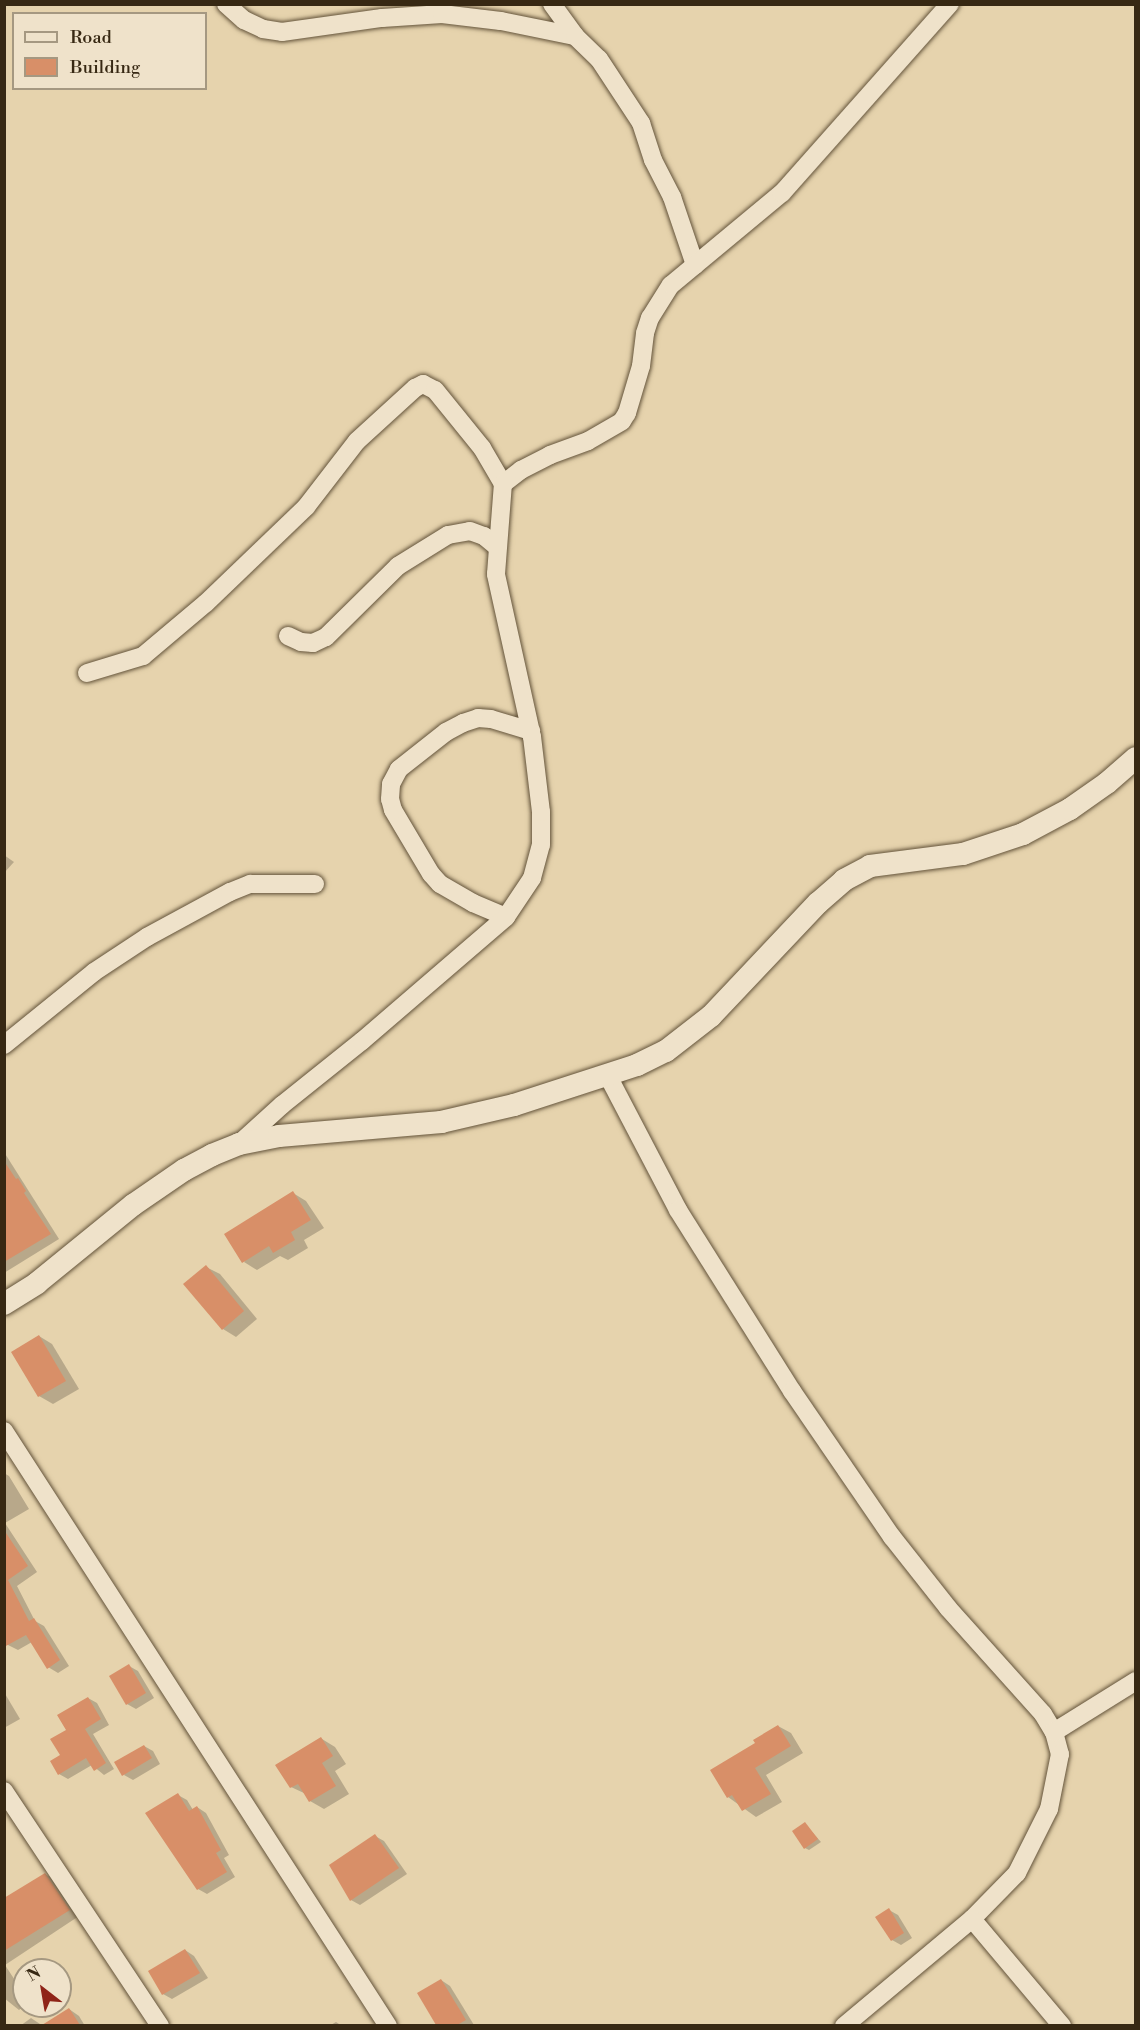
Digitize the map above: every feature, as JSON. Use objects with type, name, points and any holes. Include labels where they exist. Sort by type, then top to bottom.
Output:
[{"type":"street","points":[[226,4],[244,20],[263,29],[282,32],[382,18],[442,14],[501,21],[575,36]]},
{"type":"street","points":[[552,4],[575,36],[599,59],[640,123],[653,160],[672,196],[695,265]]},
{"type":"street","points":[[503,484],[531,465],[568,447],[588,441],[622,421],[627,413],[641,366],[644,340],[650,318],[671,285],[782,193],[950,4]]},
{"type":"street","points":[[87,673],[143,656],[206,603],[287,527],[311,500],[342,457],[415,388],[423,384],[435,390],[482,448],[503,484],[496,574],[531,731],[541,812],[541,844],[532,878],[506,917],[362,1041],[282,1105],[239,1144]]},
{"type":"street","points":[[288,636],[313,643],[326,637],[398,566],[448,535],[470,531],[484,536],[497,547]]},
{"type":"street","points":[[506,917],[473,903],[441,884],[431,874],[393,810],[390,799],[392,784],[399,769],[446,732],[463,723],[478,718],[491,719],[531,731]]},
{"type":"street","points":[[4,1304],[37,1283],[133,1205],[184,1170],[239,1144],[279,1136],[441,1122],[514,1106],[608,1076],[666,1051],[711,1016],[818,903],[844,880],[870,866],[963,854],[1023,834],[1070,809],[1107,783],[1136,758]]},
{"type":"street","points":[[4,1045],[94,972],[147,937],[230,892],[250,884],[315,884]]},
{"type":"street","points":[[608,1076],[678,1210],[792,1391],[892,1537],[948,1608],[1043,1714],[1054,1732],[1060,1754],[1049,1809],[1017,1872],[972,1919],[844,2025]]},
{"type":"street","points":[[4,1431],[388,2025]]},
{"type":"street","points":[[1054,1732],[1136,1681]]},
{"type":"street","points":[[4,1791],[160,2025]]},
{"type":"street","points":[[972,1919],[1062,2025]]},
{"type":"building","points":[[4,1161],[16,1179],[18,1178],[26,1191],[24,1193],[51,1234],[4,1262]]},
{"type":"building","points":[[293,1191],[311,1220],[291,1232],[295,1240],[273,1253],[269,1246],[242,1263],[224,1234]]},
{"type":"building","points":[[206,1265],[244,1311],[222,1330],[183,1284]]},
{"type":"building","points":[[39,1335],[66,1381],[38,1397],[11,1352]]},
{"type":"building","points":[[4,1530],[28,1566],[8,1580],[29,1621],[34,1618],[60,1660],[47,1669],[26,1635],[4,1647]]},
{"type":"building","points":[[129,1664],[146,1693],[126,1705],[109,1676]]},
{"type":"building","points":[[88,1697],[101,1719],[85,1729],[106,1763],[94,1771],[86,1758],[58,1775],[50,1761],[60,1755],[50,1739],[66,1730],[57,1715]]},
{"type":"building","points":[[778,1725],[791,1746],[755,1768],[771,1794],[742,1811],[732,1795],[727,1798],[710,1770],[755,1743],[753,1740]]},
{"type":"building","points":[[321,1737],[333,1756],[322,1763],[336,1786],[309,1802],[298,1784],[290,1788],[275,1765]]},
{"type":"building","points":[[144,1745],[152,1758],[122,1776],[114,1762]]},
{"type":"building","points":[[178,1793],[189,1811],[197,1806],[221,1850],[216,1853],[227,1872],[197,1890],[145,1813]]},
{"type":"building","points":[[805,1822],[818,1839],[804,1849],[792,1831]]},
{"type":"building","points":[[375,1834],[399,1868],[350,1901],[329,1865]]},
{"type":"building","points":[[45,1873],[70,1910],[4,1951],[4,1898]]},
{"type":"building","points":[[889,1908],[904,1933],[891,1941],[875,1917]]},
{"type":"building","points":[[185,1949],[200,1973],[162,1995],[148,1971]]},
{"type":"building","points":[[441,1979],[466,2020],[457,2025],[436,2025],[417,1993]]},
{"type":"building","points":[[72,2013],[80,2025],[42,2025],[53,2018],[72,2018]]}]
